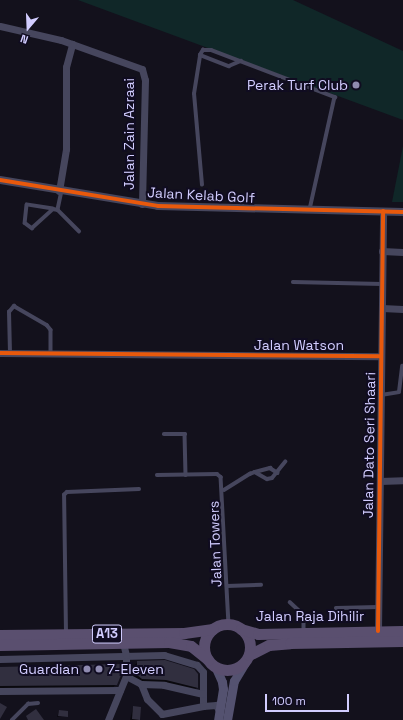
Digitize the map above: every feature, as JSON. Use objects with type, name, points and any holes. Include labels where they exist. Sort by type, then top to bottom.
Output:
[{"type":"main road","name":"A13","points":[[0,635],[184,633],[213,629],[229,624]]},
{"type":"main road","points":[[227,720],[234,681],[247,659],[249,640],[241,629],[229,624]]},
{"type":"main road","points":[[213,629],[205,640],[211,663],[222,682],[218,720]]},
{"type":"main road","name":"Jalan Raja Dihilir","points":[[241,629],[258,634],[403,631]]},
{"type":"main road","name":"Jalan Raja Dihilir","points":[[247,659],[268,645],[290,643],[403,641]]},
{"type":"main road","name":"A13","points":[[0,645],[182,643],[191,646],[211,663]]},
{"type":"main road","points":[[211,663],[234,669],[247,659]]},
{"type":"street","name":"Jalan Zain Azraai","points":[[0,26],[72,44],[142,69],[145,80],[142,204]]},
{"type":"street","points":[[60,191],[66,149],[66,67],[72,44]]},
{"type":"street","name":"Jalan Kelab Golf","points":[[0,180],[142,204],[200,208],[403,212]]},
{"type":"street","name":"Jalan Dato Seri Shaari","points":[[378,631],[383,212]]},
{"type":"street","points":[[382,251],[403,252]]},
{"type":"street","points":[[382,308],[403,309]]},
{"type":"street","name":"Jalan Watson","points":[[0,353],[381,356]]},
{"type":"street","points":[[380,481],[403,480]]},
{"type":"street","points":[[108,720],[126,676],[126,655],[123,643]]},
{"type":"street","points":[[0,659],[164,655],[197,665],[203,672],[203,706]]},
{"type":"street","points":[[126,676],[141,684],[164,685],[203,694]]},
{"type":"street","points":[[141,684],[147,699],[162,714],[216,705],[219,710]]},
{"type":"street","points":[[0,691],[120,690]]},
{"type":"street","points":[[203,706],[221,699]]},
{"type":"lane","points":[[202,185],[194,94],[200,55],[204,50],[211,50],[335,97],[310,210]]},
{"type":"lane","points":[[200,55],[229,66],[241,61]]},
{"type":"lane","points":[[58,210],[60,191]]},
{"type":"lane","points":[[53,209],[32,228],[25,223],[27,205],[53,209],[58,210],[79,232]]},
{"type":"lane","points":[[293,282],[382,284]]},
{"type":"lane","points":[[10,353],[9,312],[14,306],[47,325],[51,330],[51,354]]},
{"type":"lane","points":[[381,396],[399,392],[402,366]]},
{"type":"lane","points":[[164,434],[185,434],[186,475]]},
{"type":"lane","points":[[255,472],[267,479],[278,472],[285,462]]},
{"type":"lane","points":[[255,472],[270,468],[278,472]]},
{"type":"lane","name":"Jalan Towers","points":[[229,624],[224,490],[255,472]]},
{"type":"lane","points":[[157,475],[220,475],[224,490]]},
{"type":"lane","points":[[66,634],[64,495],[67,492],[139,489]]},
{"type":"lane","points":[[227,586],[261,585]]},
{"type":"lane","points":[[290,602],[304,615],[304,633]]},
{"type":"lane","points":[[336,608],[378,607]]},
{"type":"lane","points":[[12,720],[28,704],[38,703]]},
{"type":"green space","name":"Perak Turf Club","points":[[78,0],[293,0],[403,51],[403,120]]},
{"type":"green space","points":[[403,146],[403,202],[392,202]]},
{"type":"building","points":[[165,660],[194,669],[198,674],[198,688],[166,680],[142,679],[137,675],[137,661]]},
{"type":"building","points":[[121,664],[121,675],[117,685],[0,686],[0,667]]},
{"type":"building","points":[[0,703],[7,707],[0,719]]},
{"type":"building","points":[[133,706],[141,707],[140,720],[132,719]]},
{"type":"building","points":[[36,709],[44,720],[28,720],[26,716]]},
{"type":"building","points":[[59,710],[68,711],[68,717],[58,716]]},
{"type":"cycle path","points":[[0,180],[158,206],[403,212]]},
{"type":"cycle path","points":[[378,631],[383,211]]},
{"type":"cycle path","points":[[0,353],[381,356]]},
{"type":"place","name":"Perak Turf Club","points":[[356,85]]},
{"type":"place","name":"Guardian","points":[[87,669]]},
{"type":"place","name":"7-Eleven","points":[[99,669]]}]
